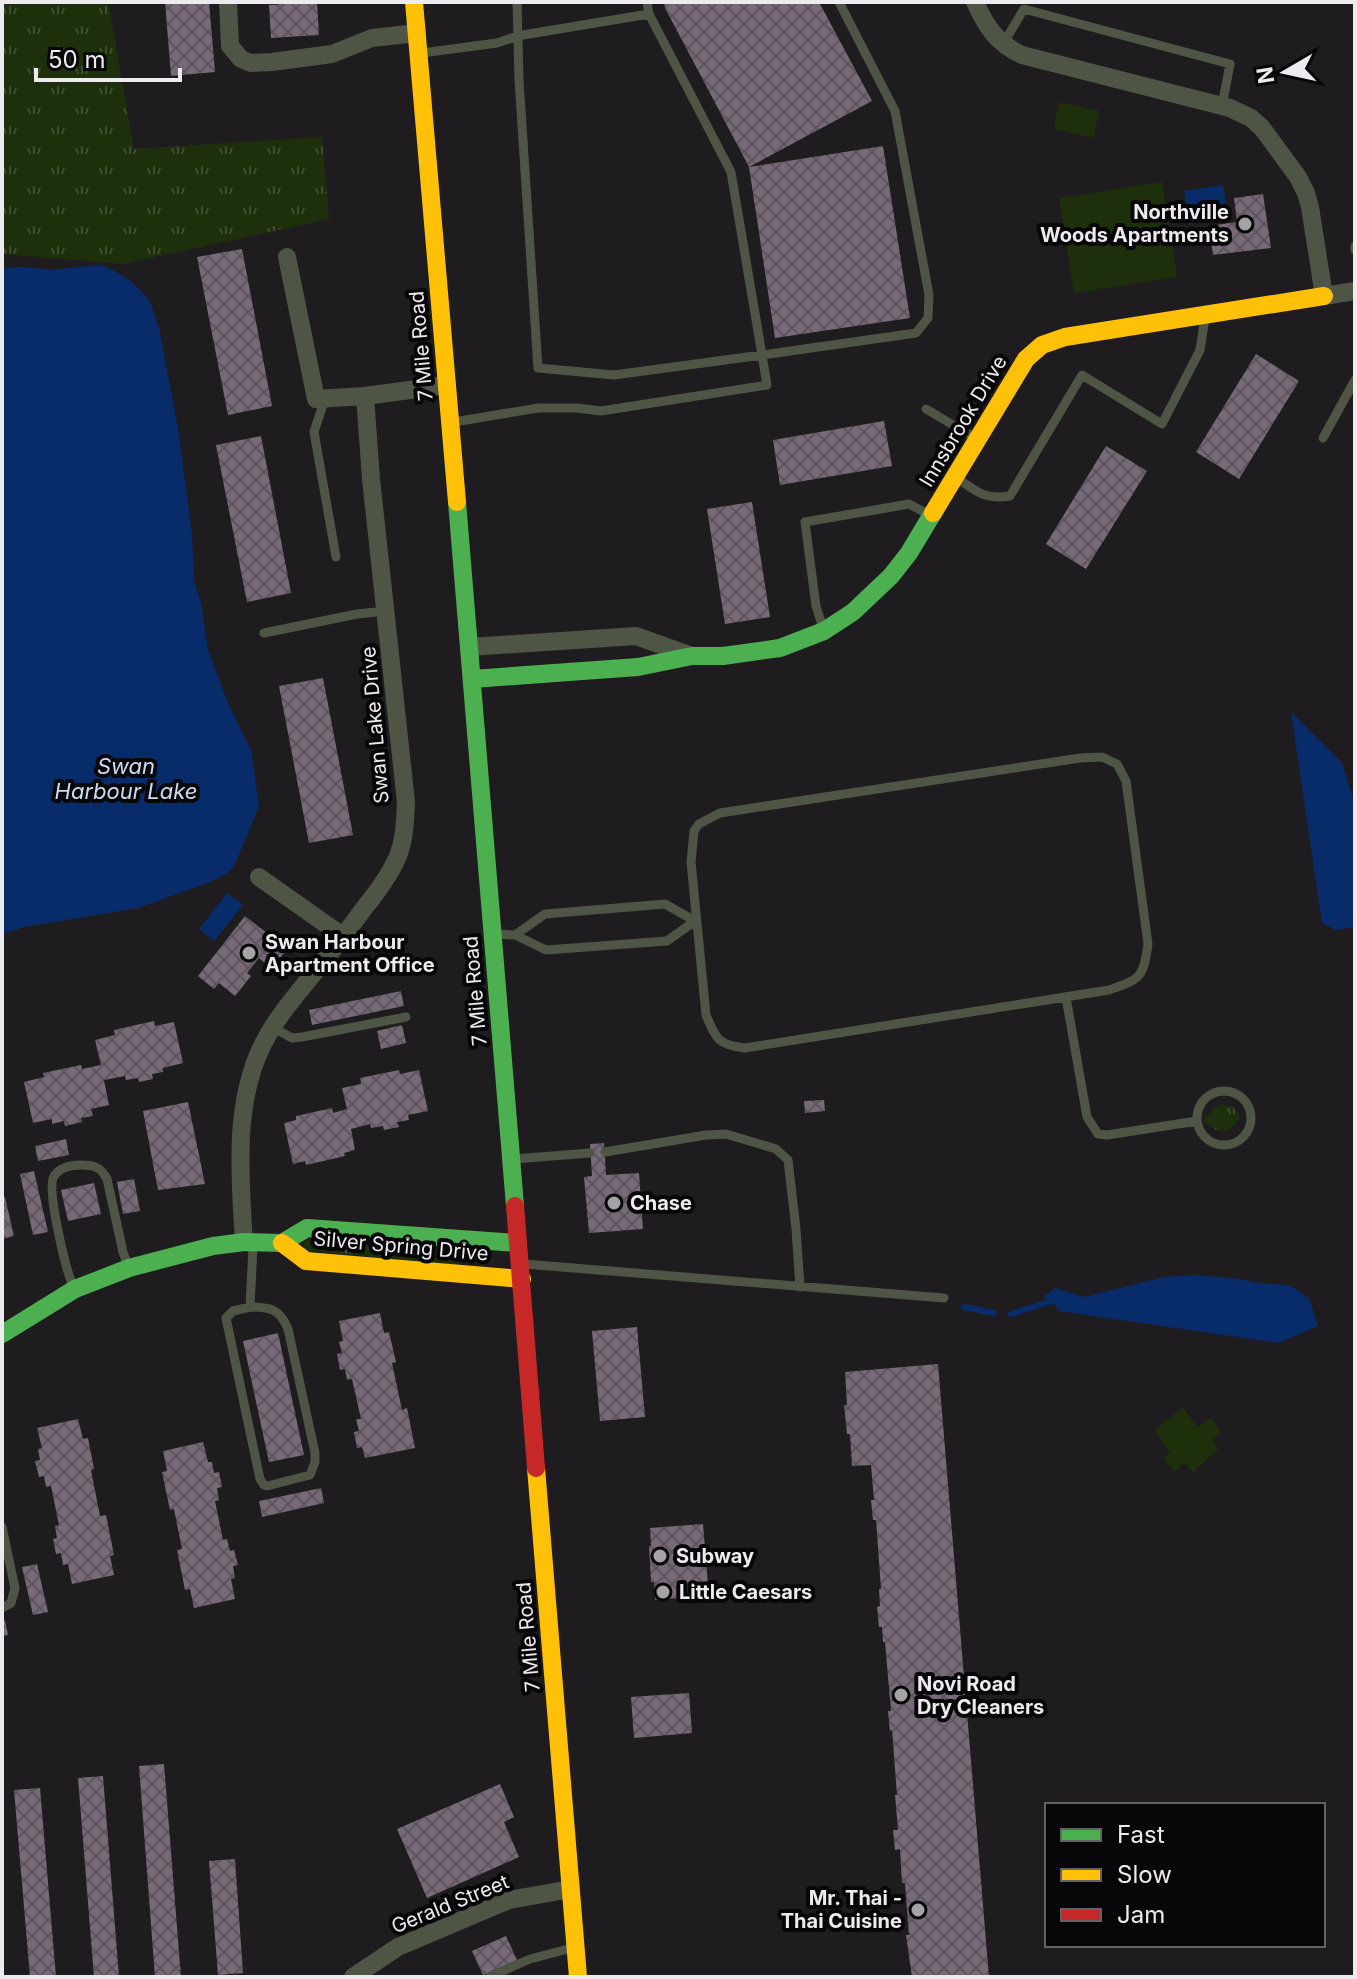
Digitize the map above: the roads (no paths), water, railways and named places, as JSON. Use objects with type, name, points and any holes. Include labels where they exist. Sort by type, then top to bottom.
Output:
[{"type":"street","points":[[228,2],[230,46],[241,59],[251,63],[332,54],[372,38],[417,33]]},
{"type":"street","name":"7 Mile Road","points":[[414,2],[578,1977]]},
{"type":"street","points":[[975,2],[990,31],[1003,44],[1022,55],[1222,106],[1251,118],[1298,177],[1306,193],[1324,296]]},
{"type":"street","points":[[287,257],[316,399],[447,385]]},
{"type":"street","name":"Innsbrook Drive","points":[[472,679],[638,667],[692,656],[760,652],[790,645],[824,631],[871,598],[909,553],[1026,359],[1042,345],[1065,337],[1355,291]]},
{"type":"street","name":"Swan Lake Drive","points":[[249,1242],[241,1203],[243,1119],[255,1063],[284,1009],[344,937],[388,877],[399,853],[405,828],[406,802],[365,396]]},
{"type":"street","name":"Innsbrook Drive","points":[[469,647],[636,636],[692,656]]},
{"type":"street","points":[[259,877],[344,937]]},
{"type":"street","name":"Silver Spring Drive","points":[[2,1334],[75,1289],[129,1268],[213,1246],[249,1242],[282,1243],[307,1228],[518,1243]]},
{"type":"street","name":"Silver Spring Drive","points":[[282,1243],[306,1261],[521,1271]]},
{"type":"street","name":"Gerald Street","points":[[353,1977],[398,1947],[509,1900],[571,1889]]},
{"type":"lane","points":[[517,2],[538,368],[614,375],[916,333],[928,318],[929,295],[895,111],[839,2]]},
{"type":"lane","points":[[450,423],[538,408],[601,411],[767,385],[731,172],[649,14],[647,2]]},
{"type":"lane","points":[[1003,44],[1022,5],[1230,64],[1222,106]]},
{"type":"lane","points":[[418,53],[497,43],[517,36],[649,14]]},
{"type":"lane","points":[[955,476],[980,495],[1010,496],[1082,375],[1162,424],[1200,350],[1205,315]]},
{"type":"lane","points":[[1323,438],[1355,380]]},
{"type":"lane","points":[[325,398],[314,432],[336,557]]},
{"type":"lane","points":[[926,409],[978,439]]},
{"type":"lane","points":[[824,631],[816,606],[805,522],[909,504],[931,515]]},
{"type":"lane","points":[[264,633],[386,611]]},
{"type":"lane","points":[[1102,757],[1117,764],[1126,781],[1148,944],[1144,969],[1133,982],[1109,990],[745,1048],[720,1042],[706,1015],[695,921],[691,862],[694,831],[699,824],[720,813],[1102,757]]},
{"type":"lane","points":[[515,935],[545,914],[665,904],[695,921]]},
{"type":"lane","points":[[492,934],[515,935],[546,950],[667,941],[695,921]]},
{"type":"lane","points":[[1066,997],[1087,1117],[1098,1134],[1197,1121]]},
{"type":"lane","points":[[272,1027],[292,1038],[406,1017]]},
{"type":"lane","points":[[1216,1092],[1234,1093],[1242,1098],[1250,1113],[1248,1130],[1227,1145],[1219,1145],[1204,1137],[1197,1121],[1201,1103],[1216,1092]]},
{"type":"lane","points":[[605,1152],[726,1134],[776,1149],[788,1160],[800,1287]]},
{"type":"lane","points":[[512,1159],[590,1153]]},
{"type":"lane","points":[[75,1289],[69,1276],[51,1193],[55,1174],[64,1168],[94,1166],[107,1179],[129,1268]]},
{"type":"lane","points":[[249,1242],[250,1307]]},
{"type":"lane","points":[[521,1271],[944,1298]]},
{"type":"lane","points":[[250,1307],[272,1308],[284,1319],[315,1453],[310,1475],[267,1486],[260,1479],[226,1318],[233,1311],[250,1307]]},
{"type":"lane","points":[[2,1527],[15,1588],[11,1603],[2,1608]]},
{"type":"lane","points":[[489,1977],[530,1959],[575,1947]]},
{"type":"water","points":[[1223,185],[1226,204],[1204,208],[1206,221],[1190,224],[1184,191]]},
{"type":"water","name":"Swan Harbour Lake","points":[[103,266],[131,281],[151,304],[159,328],[178,428],[192,534],[194,580],[208,650],[228,703],[251,750],[259,805],[234,866],[228,873],[138,908],[24,927],[2,934],[2,268],[51,270]]},
{"type":"water","points":[[1291,712],[1342,763],[1355,804],[1355,927],[1336,930],[1322,923]]},
{"type":"water","points":[[227,893],[243,905],[214,941],[199,929]]},
{"type":"water","points":[[1194,1275],[1289,1285],[1309,1298],[1318,1326],[1278,1343],[1059,1311],[1052,1301],[1043,1297],[1055,1288],[1084,1297],[1164,1277]]},
{"type":"waterway","points":[[1011,1314],[1052,1301]]},
{"type":"waterway","points":[[964,1307],[994,1313]]},
{"type":"place","name":"Northville Woods Apartments","points":[[1245,224]]},
{"type":"place","name":"Swan Harbour Apartment Office","points":[[249,953]]},
{"type":"place","name":"Chase","points":[[614,1203]]},
{"type":"place","name":"Subway","points":[[660,1556]]},
{"type":"place","name":"Little Caesars","points":[[663,1592]]},
{"type":"place","name":"Novi Road Dry Cleaners","points":[[901,1695]]},
{"type":"place","name":"Mr. Thai - Thai Cuisine","points":[[918,1910]]}]
